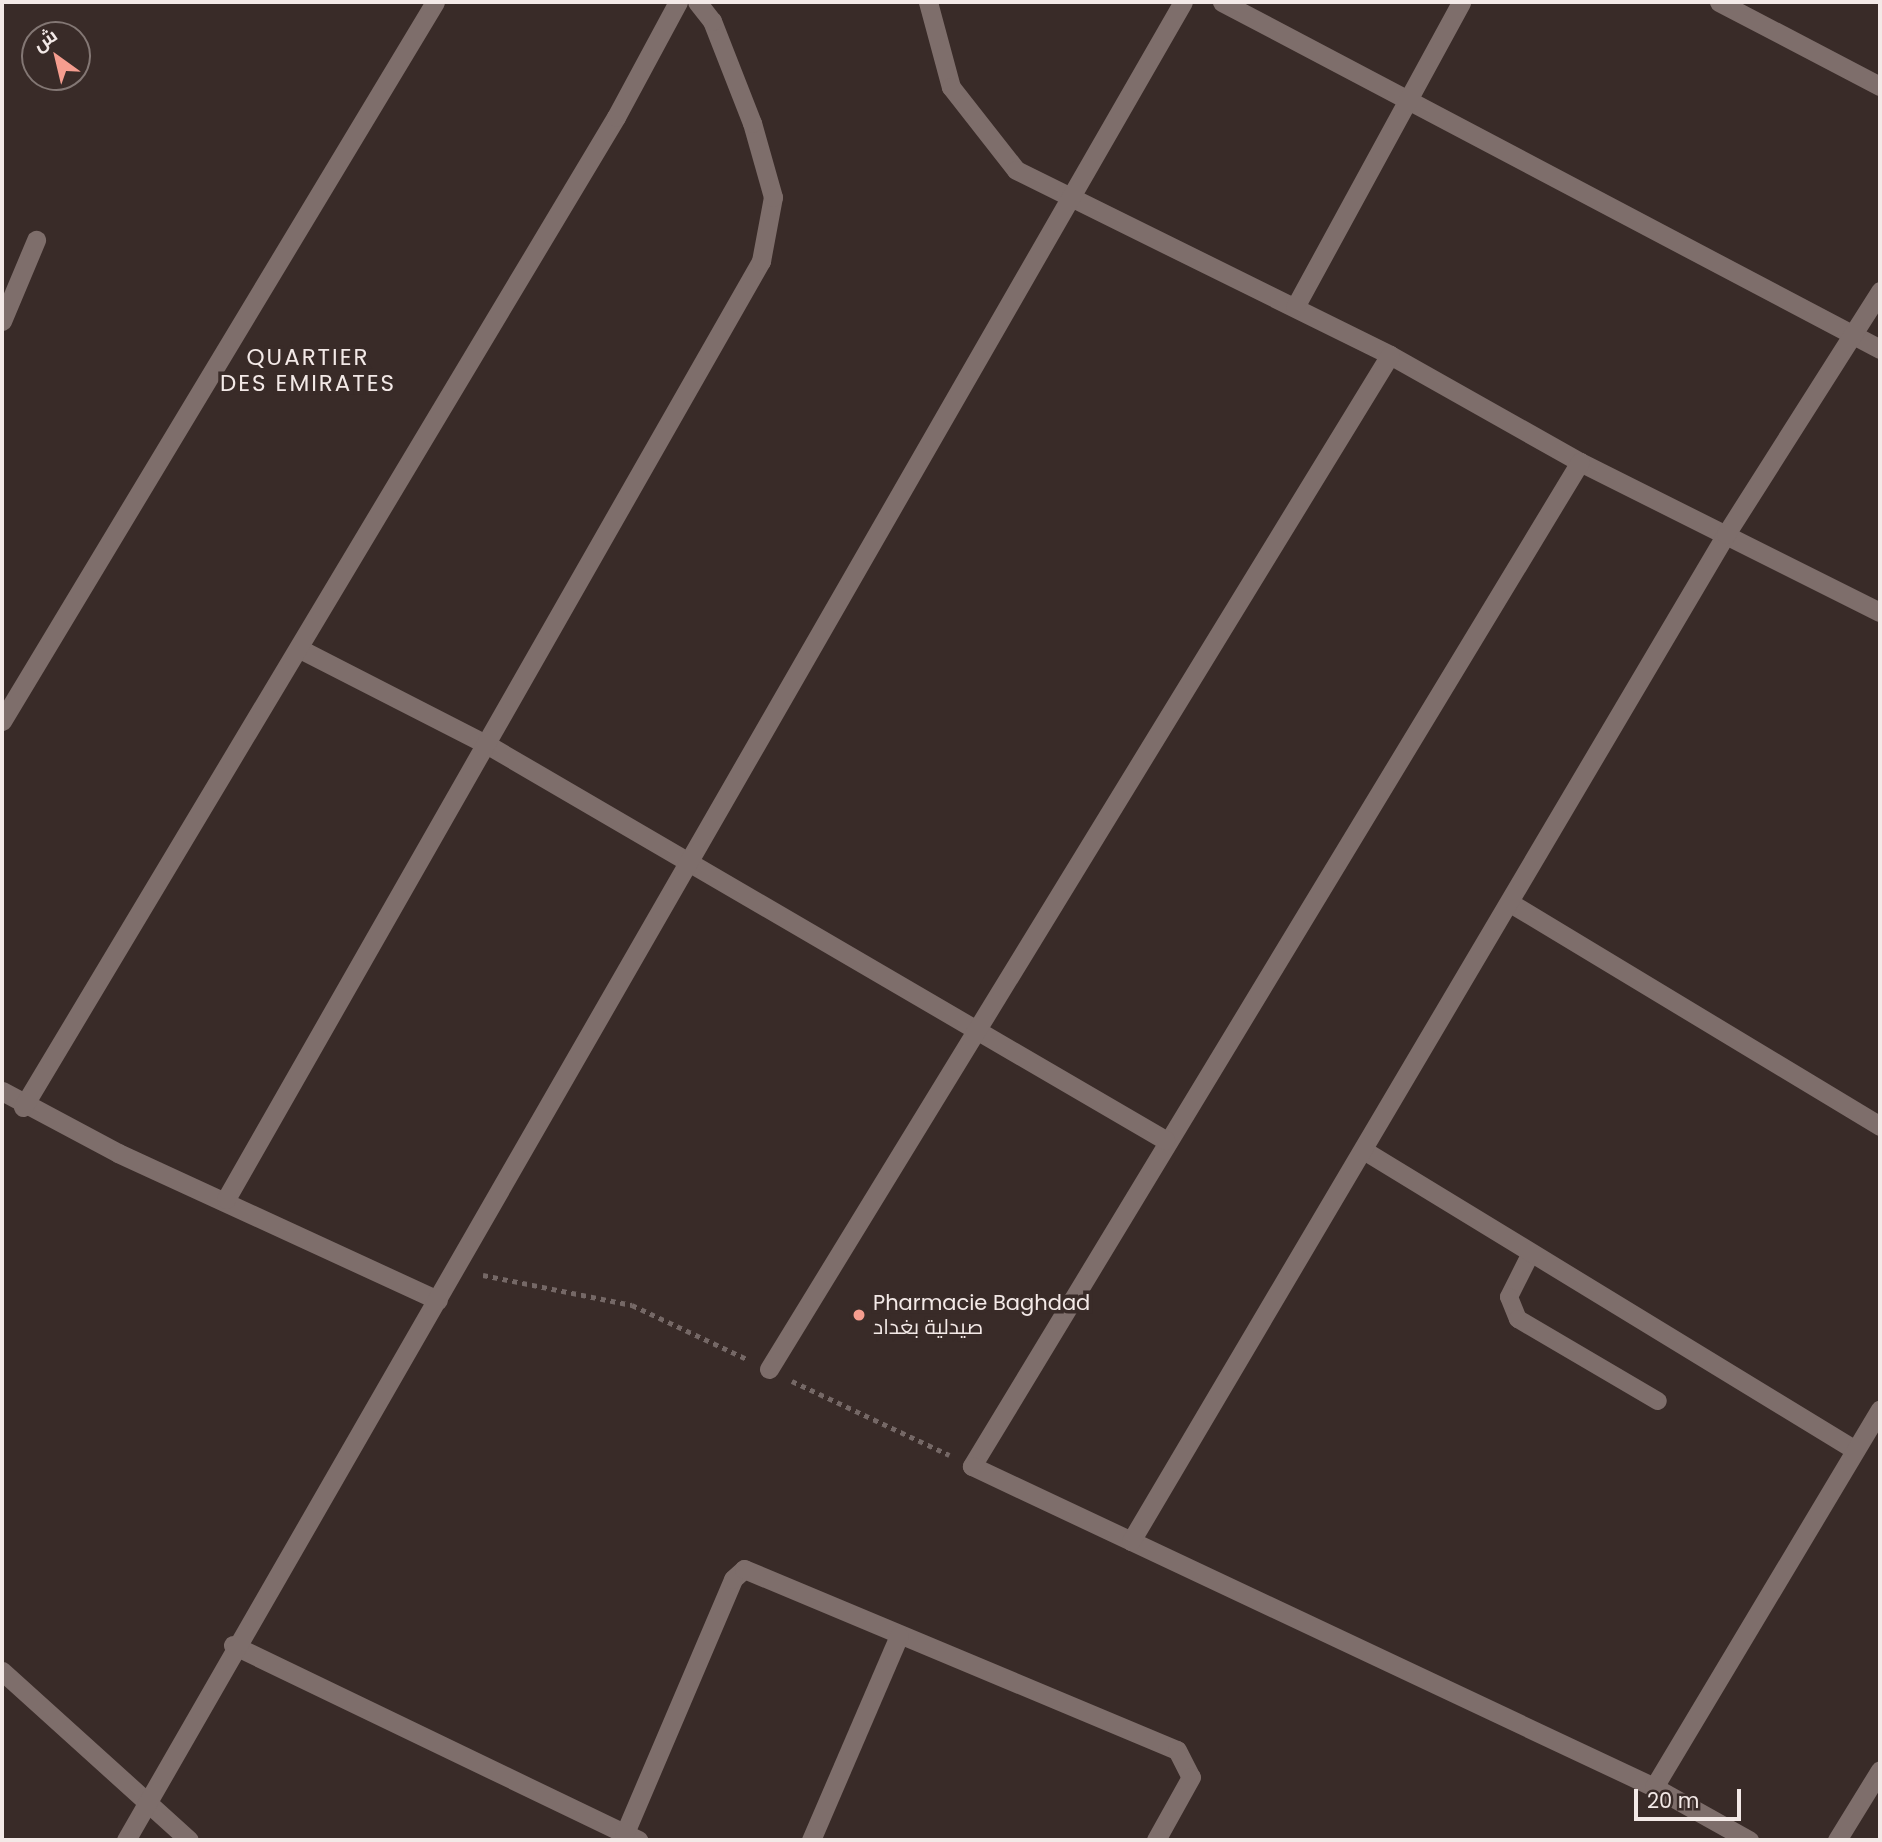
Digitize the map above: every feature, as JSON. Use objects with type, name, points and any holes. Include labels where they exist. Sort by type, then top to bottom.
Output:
[{"type":"street","points":[[2,721],[435,2]]},
{"type":"street","points":[[23,1107],[300,649],[678,2]]},
{"type":"street","points":[[226,1199],[488,745],[761,261],[770,233],[774,197],[752,123],[712,22],[697,2]]},
{"type":"street","points":[[928,2],[938,57],[970,118],[1016,170],[1073,195],[1390,355],[1580,461],[1880,612]]},
{"type":"street","points":[[126,1840],[233,1645],[438,1300],[1182,2]]},
{"type":"street","points":[[1222,2],[1880,349]]},
{"type":"street","points":[[1295,307],[1410,102],[1461,2]]},
{"type":"street","points":[[1719,2],[1880,86]]},
{"type":"street","points":[[2,321],[36,240]]},
{"type":"street","points":[[1131,1541],[1512,904],[1726,534],[1854,336],[1880,291]]},
{"type":"street","points":[[769,1370],[972,1030],[1390,355]]},
{"type":"street","points":[[1580,461],[1166,1140],[972,1466],[1654,1787],[1749,1840]]},
{"type":"street","points":[[300,649],[488,745],[972,1030],[1166,1140]]},
{"type":"street","points":[[1512,904],[1880,1126]]},
{"type":"street","points":[[2,1091],[23,1107],[226,1199],[438,1300]]},
{"type":"street","points":[[1365,1151],[1855,1450]]},
{"type":"street","points":[[1654,1787],[1880,1410]]},
{"type":"street","points":[[233,1645],[632,1838],[733,1579],[744,1569],[1177,1750],[1191,1777],[1156,1840]]},
{"type":"street","points":[[811,1840],[899,1636]]},
{"type":"street","points":[[2,1671],[189,1840]]},
{"type":"street","points":[[1837,1840],[1880,1770]]},
{"type":"lane","points":[[1531,1253],[1509,1297],[1518,1319],[1658,1401]]},
{"type":"path","points":[[455,1270],[632,1305],[972,1466]]},
{"type":"place","name":"Pharmacie Baghdad صيدلية بغداد","points":[[859,1315]]},
{"type":"district","name":"QUARTIER DES EMIRATES","points":[[308,370]]}]
